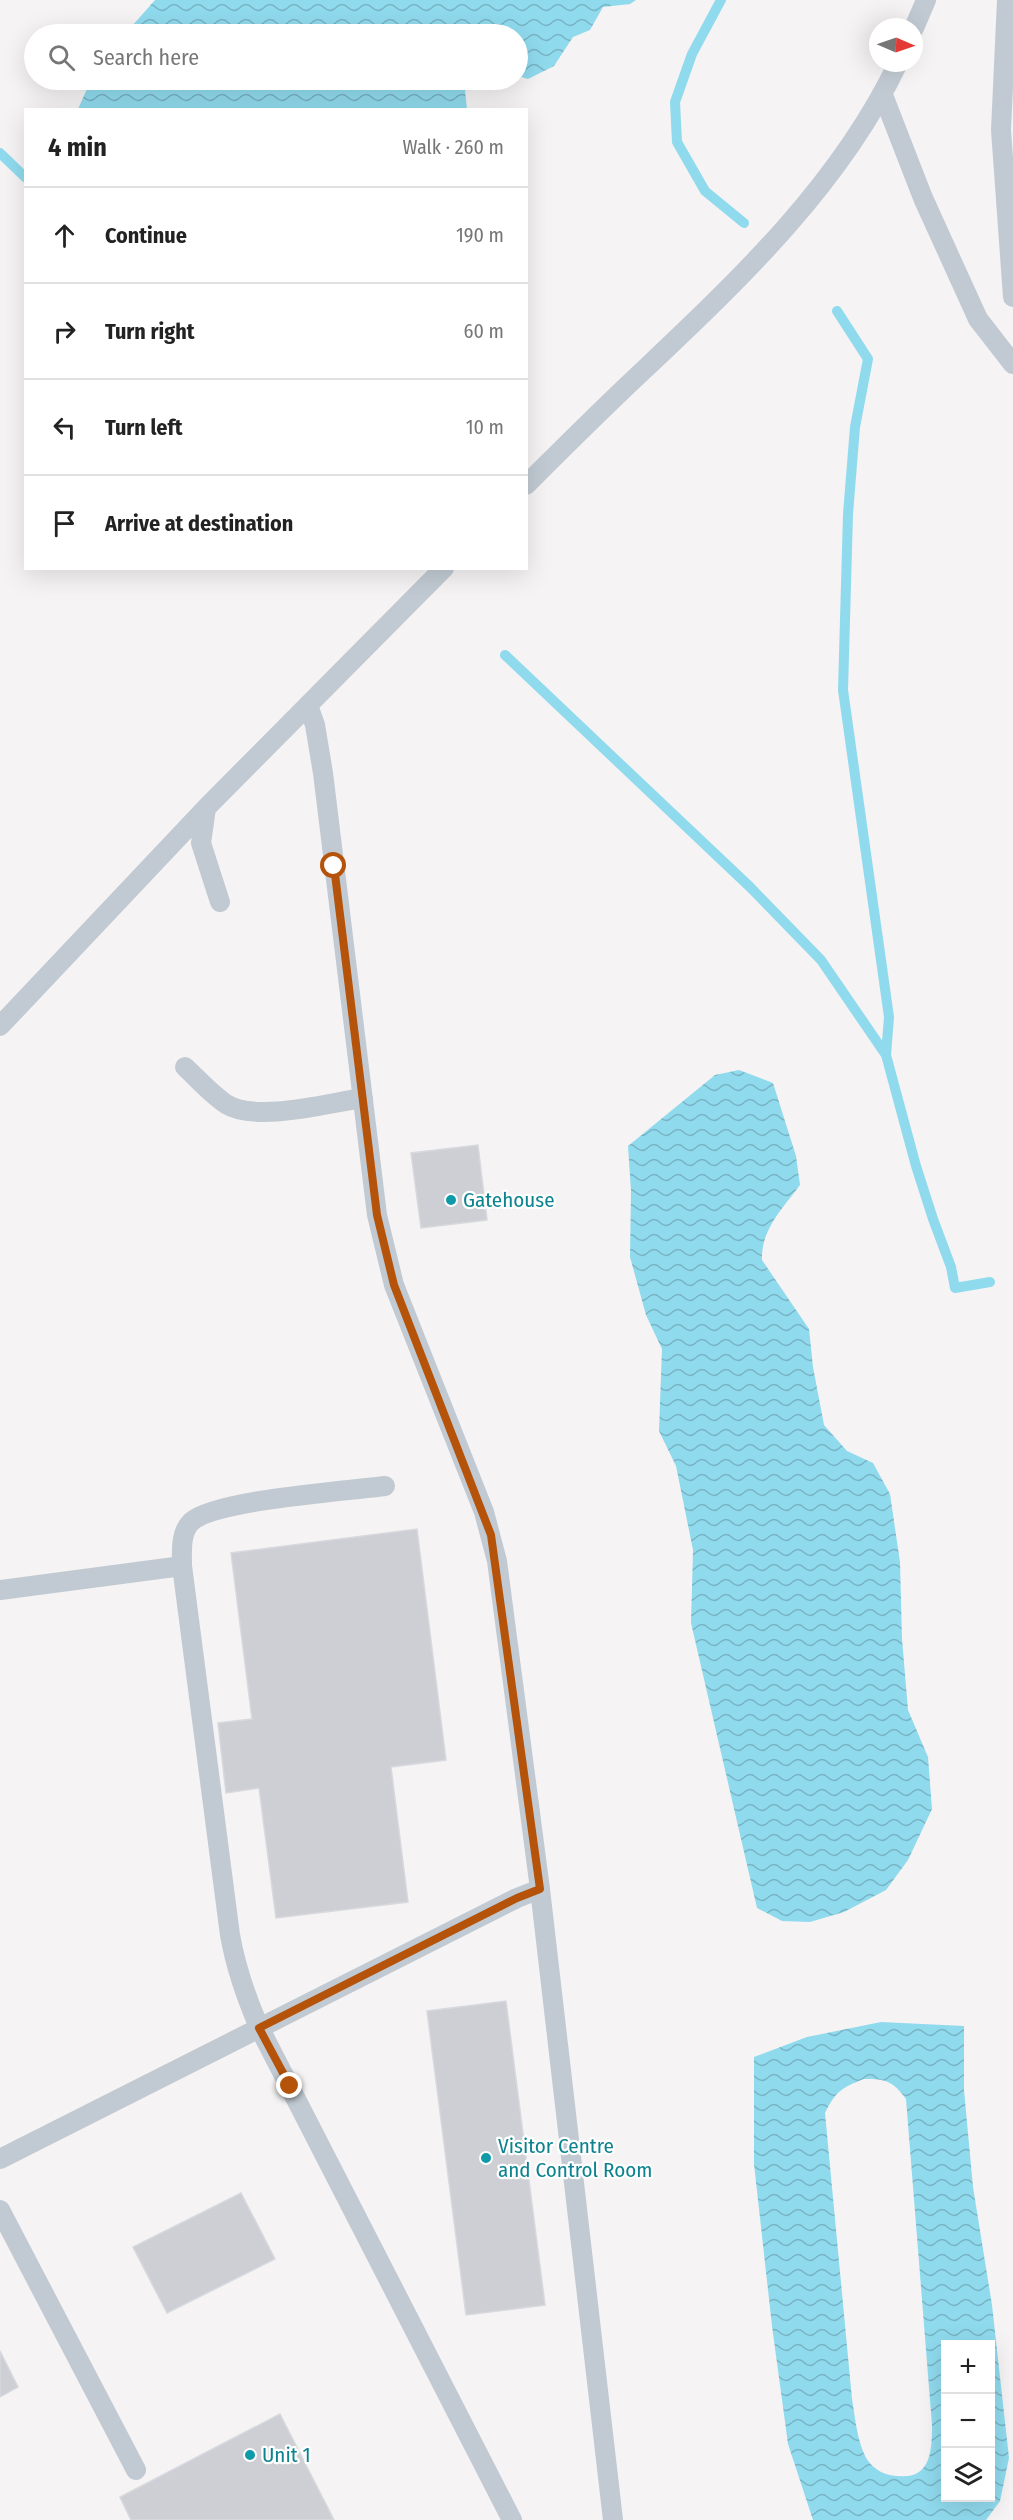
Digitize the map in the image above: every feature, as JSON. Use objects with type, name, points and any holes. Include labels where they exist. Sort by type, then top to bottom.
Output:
[{"type":"lane","points":[[918,18],[926,0]]},
{"type":"lane","points":[[1006,0],[1001,130],[1013,297]]},
{"type":"lane","points":[[528,483],[751,266],[841,158],[883,95],[894,72]]},
{"type":"lane","points":[[883,95],[923,198],[978,319],[1013,364]]},
{"type":"lane","points":[[0,1026],[206,808],[442,570]]},
{"type":"lane","points":[[308,705],[315,725],[323,773],[377,1215],[387,1264],[491,1535],[540,1889],[613,2520]]},
{"type":"lane","points":[[206,808],[201,843],[220,902]]},
{"type":"lane","points":[[185,1067],[224,1103],[247,1112],[274,1111],[363,1098]]},
{"type":"lane","points":[[385,1486],[250,1502],[205,1513],[190,1523],[183,1540],[182,1566],[236,1967],[259,2028],[512,2520]]},
{"type":"lane","points":[[0,1590],[182,1566]]},
{"type":"lane","points":[[0,2159],[517,1898],[540,1889]]},
{"type":"lane","points":[[0,2210],[136,2470]]},
{"type":"water","points":[[155,0],[636,0],[630,4],[603,7],[590,30],[573,37],[554,66],[528,79],[528,24],[134,24]]},
{"type":"water","points":[[87,90],[466,90],[467,108],[78,108]]},
{"type":"water","points":[[739,1070],[773,1083],[796,1156],[800,1185],[769,1229],[765,1238],[762,1260],[809,1329],[813,1367],[824,1425],[847,1451],[873,1463],[890,1494],[900,1562],[902,1639],[908,1710],[928,1757],[932,1809],[908,1860],[886,1890],[844,1912],[810,1922],[782,1921],[757,1908],[691,1623],[693,1550],[676,1466],[659,1431],[662,1349],[646,1315],[630,1257],[631,1191],[628,1146],[715,1075]]},
{"type":"water","points":[[881,2022],[964,2026],[964,2090],[973,2187],[992,2305],[1009,2458],[1000,2501],[986,2520],[813,2520],[788,2444],[772,2326],[754,2164],[754,2057],[807,2037]],"holes":[[[864,2079],[878,2080],[893,2085],[906,2099],[932,2425],[930,2454],[927,2462],[917,2473],[908,2476],[885,2474],[875,2468],[865,2456],[860,2441],[852,2399],[825,2113],[840,2091]]]},
{"type":"building","name":"Gatehouse","points":[[478,1145],[487,1220],[421,1228],[411,1153]]},
{"type":"building","points":[[417,1529],[446,1760],[391,1767],[408,1902],[276,1918],[259,1788],[226,1793],[218,1723],[252,1719],[231,1553]]},
{"type":"building","name":"Visitor Centre and Control Room","points":[[506,2001],[545,2305],[466,2315],[427,2011]]},
{"type":"building","points":[[241,2193],[275,2259],[167,2313],[133,2247]]},
{"type":"building","points":[[0,2351],[18,2387],[0,2397]]},
{"type":"building","name":"Unit 1","points":[[280,2414],[334,2520],[131,2520],[120,2497]]},
{"type":"waterway","points":[[721,0],[692,54],[675,102],[677,142],[705,191],[744,223]]},
{"type":"waterway","points":[[0,153],[24,176]]},
{"type":"waterway","points":[[837,311],[868,359],[855,427],[848,514],[843,690],[889,1017],[886,1055]]},
{"type":"waterway","points":[[505,655],[750,887],[821,960],[886,1055],[916,1166],[951,1267],[955,1288],[990,1282]]},
{"type":"place","name":"Gatehouse","points":[[451,1200]]},
{"type":"place","name":"Visitor Centre and Control Room","points":[[486,2158]]},
{"type":"place","name":"Unit 1","points":[[250,2455]]},
{"type":"route","points":[[290,2086],[259,2028],[517,1898],[540,1889],[497,1562],[491,1535],[394,1285],[387,1264],[377,1215],[334,866]]}]
